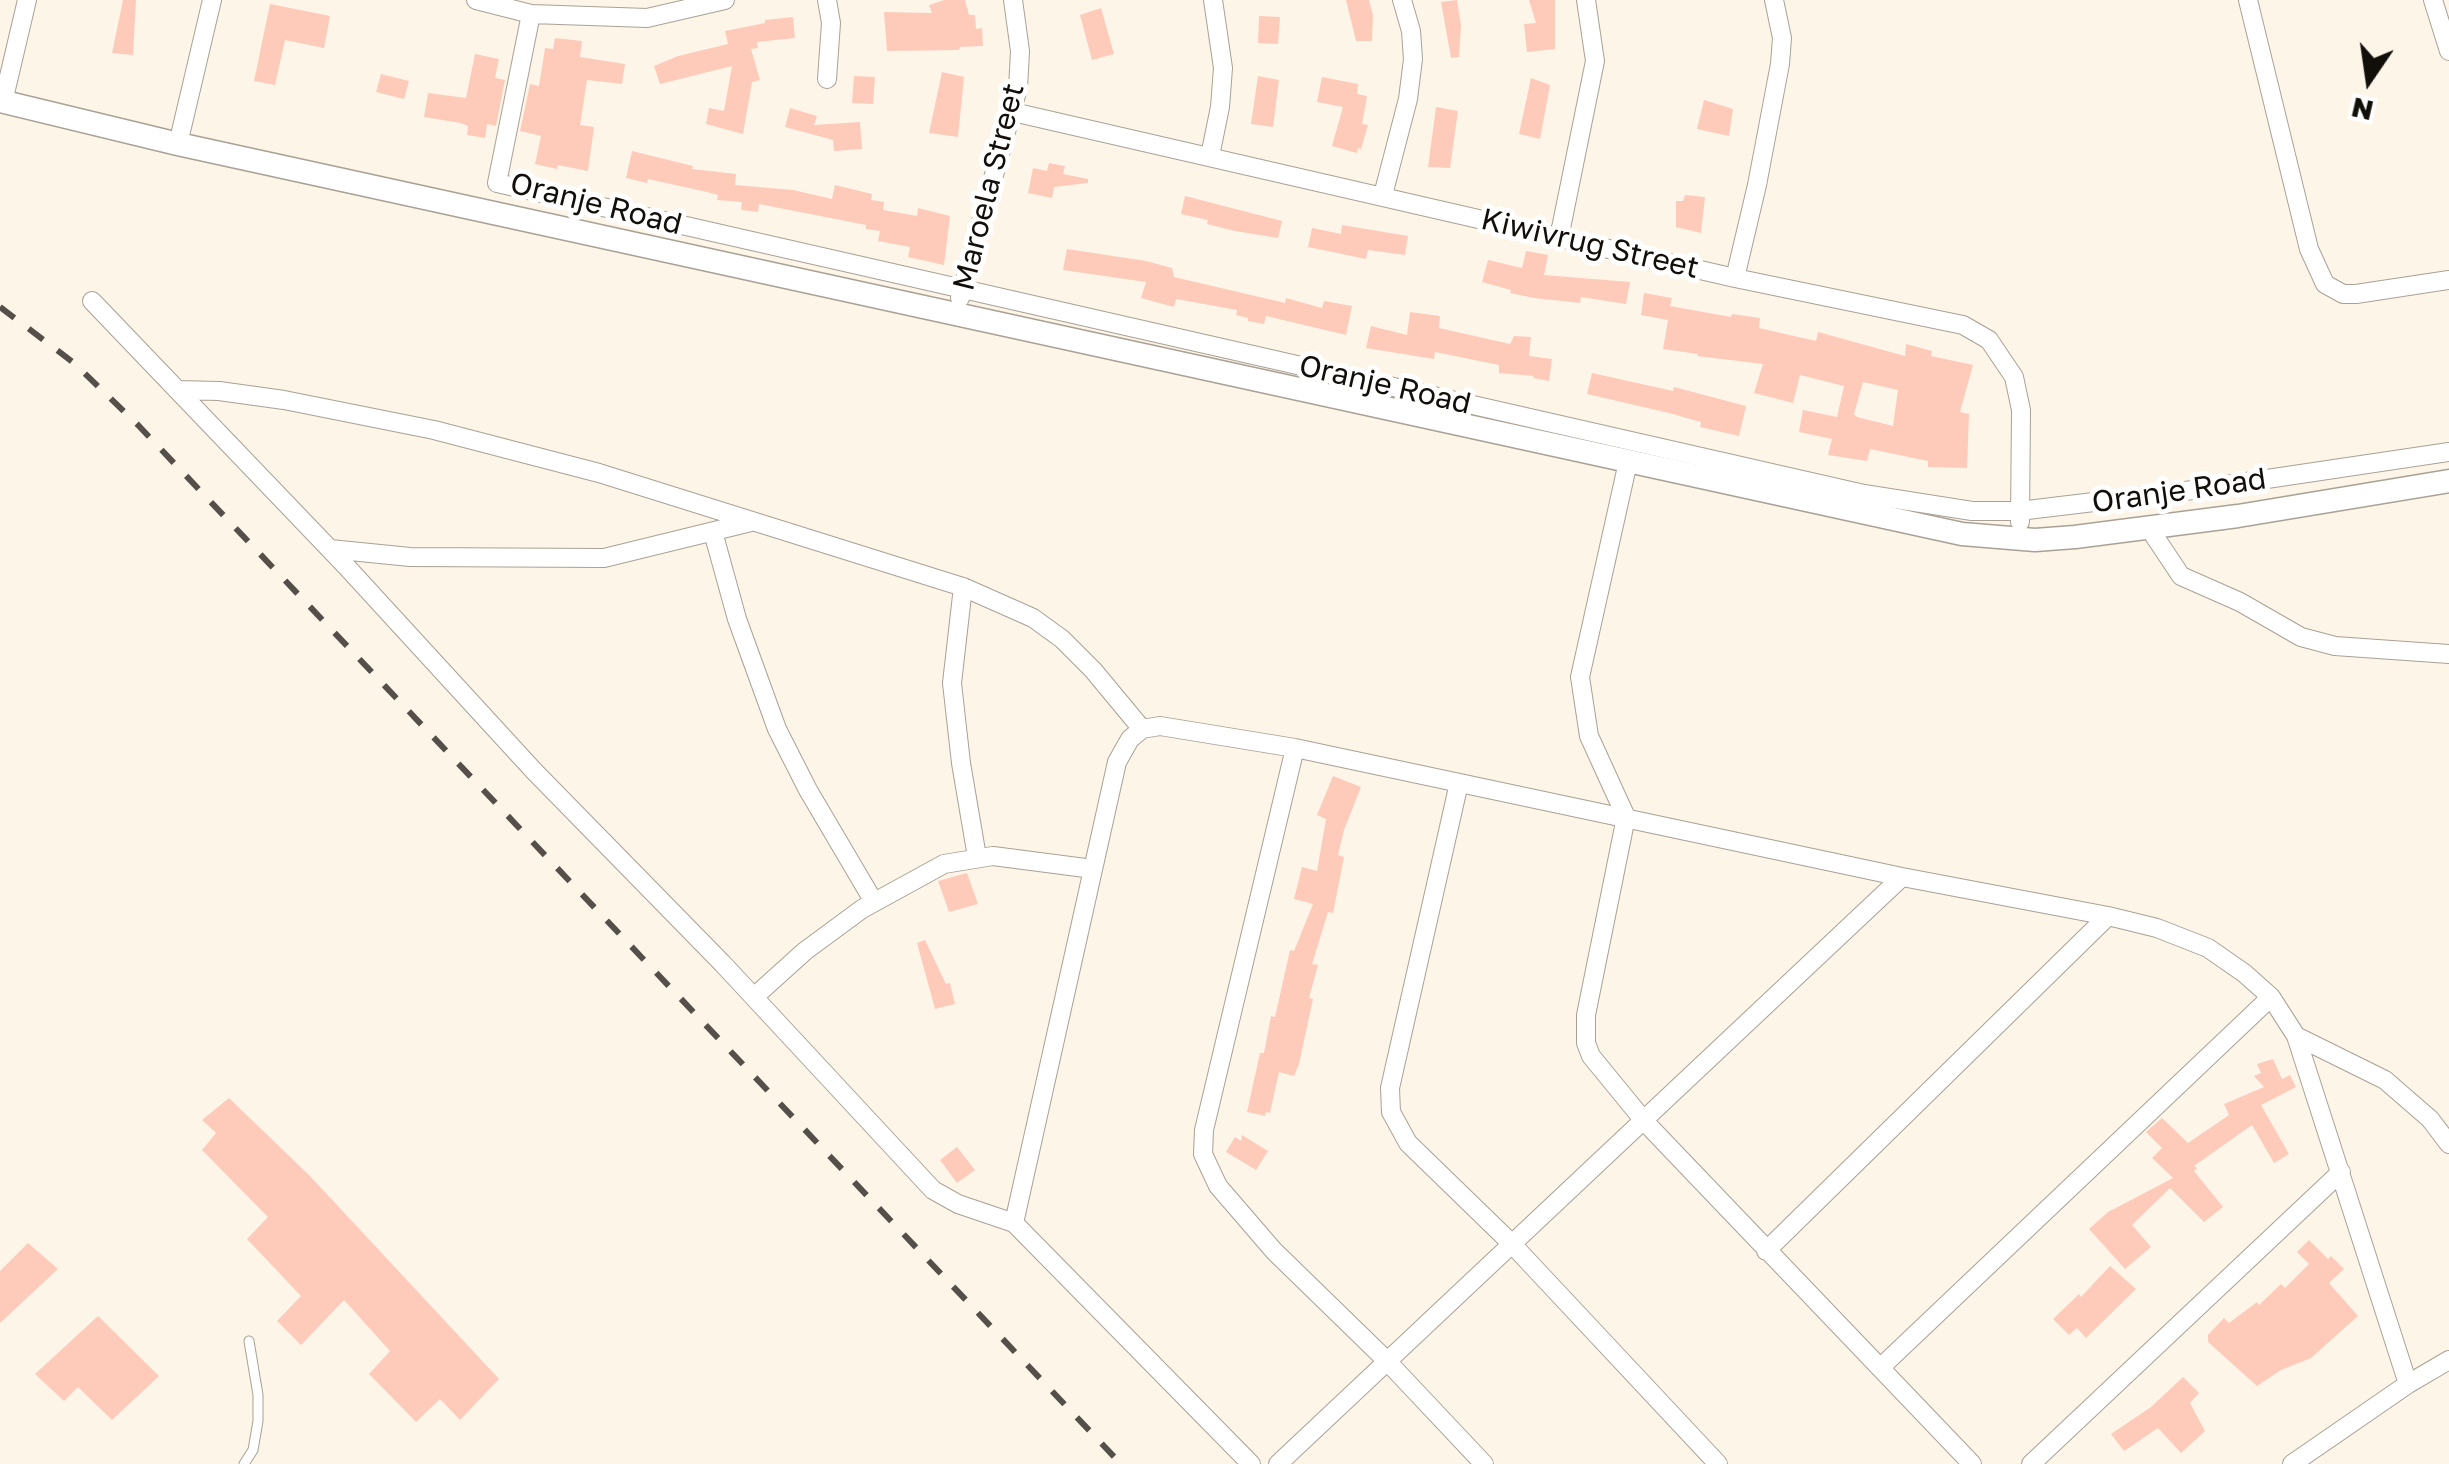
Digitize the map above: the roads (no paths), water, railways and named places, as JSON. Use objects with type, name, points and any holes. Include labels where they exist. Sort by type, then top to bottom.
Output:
[{"type":"street","points":[[27,0],[2,101],[178,144],[1925,528],[2021,539],[2075,537],[2238,516],[2449,481]]},
{"type":"street","points":[[178,144],[212,0]]},
{"type":"street","points":[[476,0],[530,14],[644,9],[725,0]]},
{"type":"street","points":[[827,0],[832,23],[827,79]]},
{"type":"street","name":"Maroela Street","points":[[956,313],[1013,112],[1020,52],[1014,0]]},
{"type":"street","points":[[1210,156],[1223,68],[1213,0]]},
{"type":"street","points":[[1382,195],[1408,99],[1413,59],[1411,30],[1402,0]]},
{"type":"street","points":[[1559,238],[1595,61],[1586,0]]},
{"type":"street","points":[[1735,278],[1758,185],[1780,64],[1782,38],[1774,0]]},
{"type":"street","points":[[2248,0],[2309,248],[2325,284],[2343,294],[2356,294],[2449,280]]},
{"type":"street","points":[[2433,0],[2449,50]]},
{"type":"street","name":"Oranje Road","points":[[530,14],[497,182],[963,290],[1926,506],[2019,511],[2449,452]]},
{"type":"street","name":"Kiwivrug Street","points":[[1013,112],[1735,278],[1946,320],[1976,331],[1989,340],[2014,378],[2020,410],[2021,539]]},
{"type":"street","points":[[492,212],[497,182]]},
{"type":"street","points":[[92,302],[933,1190],[958,1204],[1014,1223],[1251,1464]]},
{"type":"street","points":[[177,390],[284,400],[434,430],[599,473],[963,588],[1033,618],[1062,639],[1142,729]]},
{"type":"street","points":[[1628,462],[1580,677],[1589,736],[1626,817],[1586,1015],[1590,1056],[1644,1122],[1972,1464]]},
{"type":"street","points":[[330,549],[410,557],[604,558],[752,522]]},
{"type":"street","points":[[2149,528],[2181,576],[2240,602],[2301,637],[2335,646],[2449,654]]},
{"type":"street","points":[[713,532],[737,619],[776,729],[874,902]]},
{"type":"street","points":[[963,588],[952,684],[977,858]]},
{"type":"street","points":[[1014,1223],[1117,762],[1130,739],[1142,729],[1177,728],[1295,748],[2108,916],[2157,928],[2208,948],[2244,972],[2271,997],[2296,1036],[2408,1384]]},
{"type":"street","points":[[1295,748],[1204,1130],[1203,1154],[1218,1186],[1274,1251],[1386,1360],[1484,1464]]},
{"type":"street","points":[[1460,783],[1389,1102],[1396,1124],[1408,1142],[1511,1243],[1718,1464]]},
{"type":"street","points":[[754,997],[804,951],[874,902],[928,871],[977,858],[1019,858],[1093,869]]},
{"type":"street","points":[[1278,1464],[1902,876]]},
{"type":"street","points":[[1766,1251],[2108,916]]},
{"type":"street","points":[[1880,1368],[2271,997]]},
{"type":"street","points":[[2296,1036],[2385,1080],[2430,1119],[2449,1144]]},
{"type":"street","points":[[2031,1464],[2341,1172]]},
{"type":"street","points":[[2292,1464],[2449,1360]]},
{"type":"lane","points":[[244,1464],[253,1450],[258,1421],[250,1341]]},
{"type":"railway","points":[[0,307],[74,363],[138,425],[1121,1464]]}]
